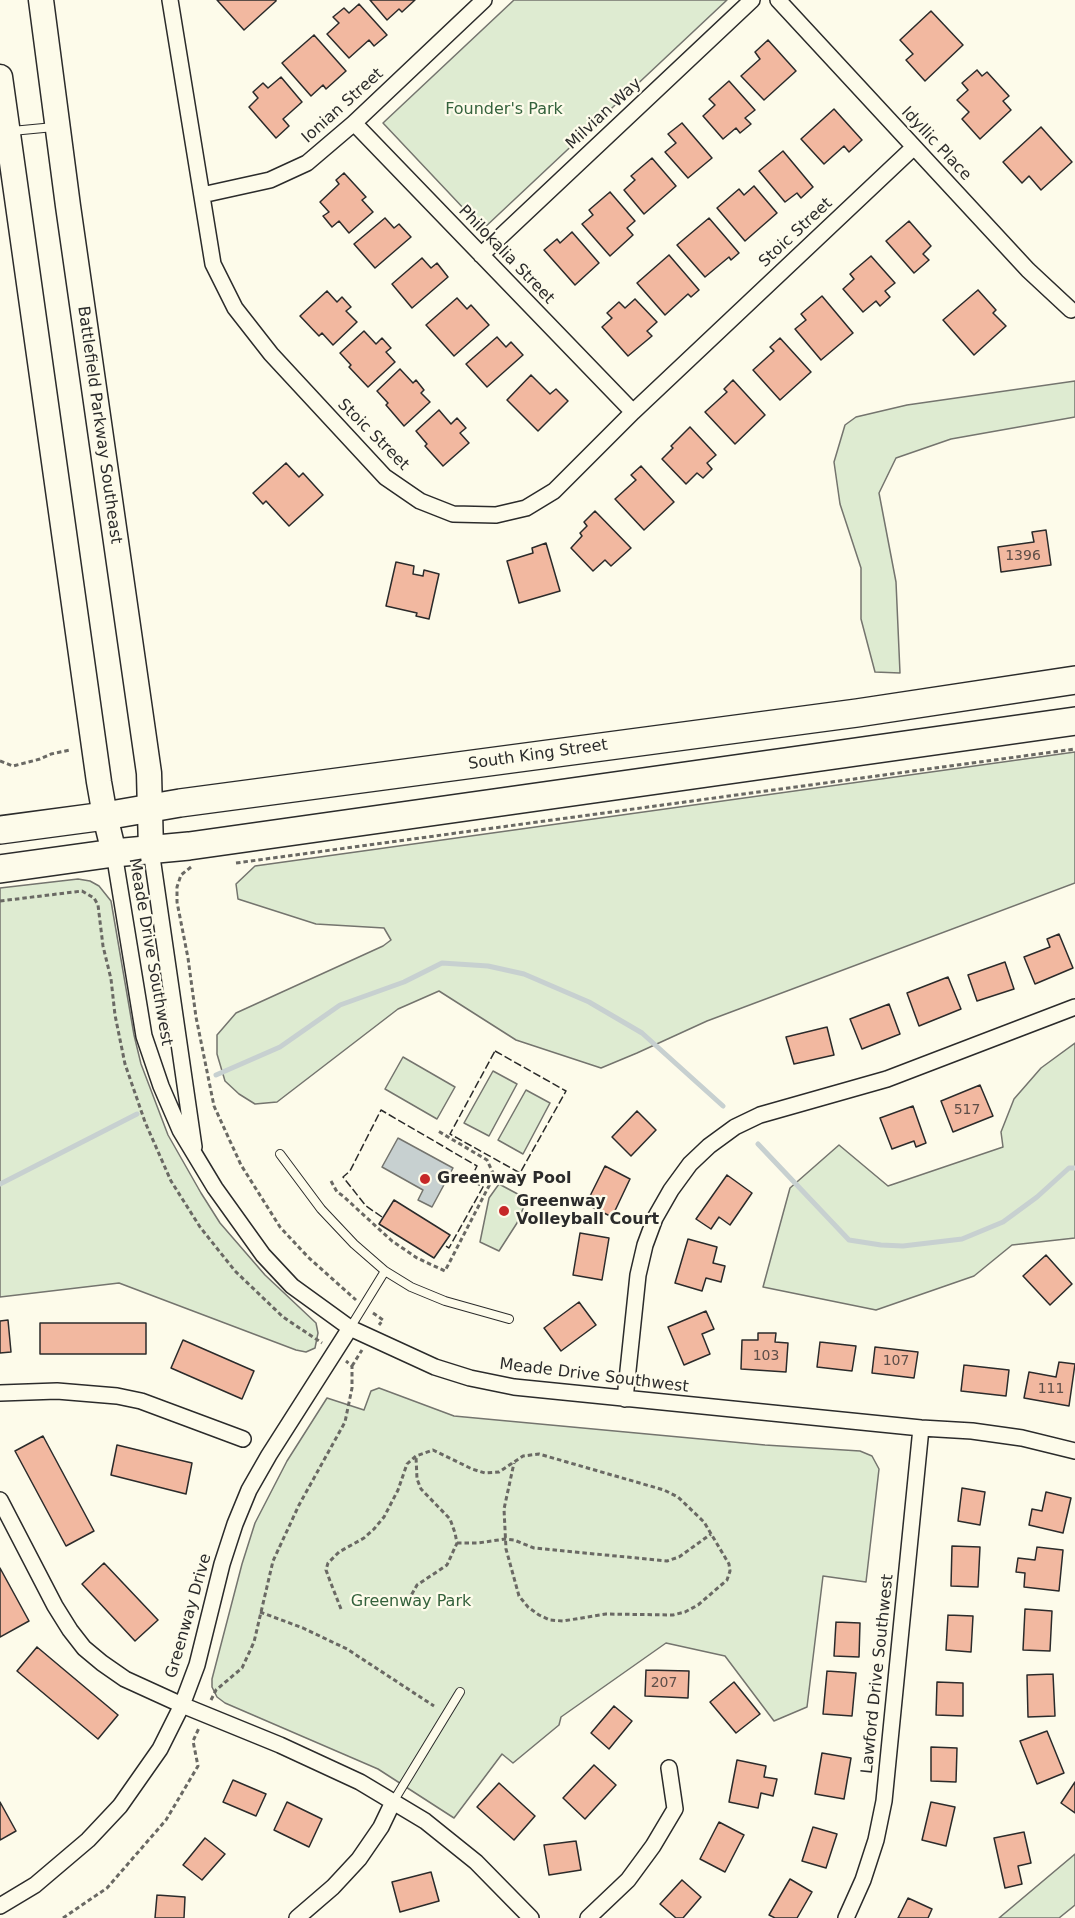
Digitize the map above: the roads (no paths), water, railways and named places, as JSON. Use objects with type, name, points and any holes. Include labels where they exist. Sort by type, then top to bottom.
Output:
[{"type":"highway","name":"South King Street","points":[[0,830],[214,798],[845,714],[1075,680]]},
{"type":"highway","points":[[0,869],[1075,721]]},
{"type":"main road","name":"Battlefield Parkway Southeast","points":[[41,0],[149,773],[151,850]]},
{"type":"main road","points":[[0,77],[105,816],[114,853]]},
{"type":"street","name":"Stoic Street","points":[[170,0],[213,264],[235,308],[271,354],[385,477],[420,501],[453,514],[496,515],[526,508],[554,491],[633,412],[914,147]]},
{"type":"street","name":"Ionian Street","points":[[202,195],[270,180],[307,163],[354,123],[484,0]]},
{"type":"street","name":"Milvian Way","points":[[481,255],[752,0]]},
{"type":"street","name":"Idyllic Place","points":[[778,0],[1028,270],[1071,310]]},
{"type":"street","name":"Philokalia Street","points":[[354,123],[633,412]]},
{"type":"street","name":"Meade Drive Southwest","points":[[151,850],[195,1156]]},
{"type":"street","name":"Meade Drive Southwest","points":[[114,853],[144,1036],[170,1109],[195,1156],[237,1221],[263,1255],[292,1286],[350,1328],[435,1367],[470,1378],[514,1387],[921,1428],[972,1431],[1012,1436],[1075,1451]]},
{"type":"street","points":[[625,1399],[638,1275],[645,1245],[655,1218],[671,1190],[690,1164],[709,1146],[735,1127],[760,1115],[887,1079],[1075,1007]]},
{"type":"street","name":"Greenway Drive","points":[[0,1906],[35,1885],[88,1840],[120,1806],[160,1749],[182,1705],[197,1665],[222,1564],[249,1490],[268,1455],[350,1328]]},
{"type":"street","points":[[0,1393],[57,1391],[117,1396],[141,1401],[243,1439]]},
{"type":"street","name":"Lawford Drive Southwest","points":[[846,1918],[869,1862],[884,1801],[921,1428]]},
{"type":"street","points":[[0,1500],[55,1606],[84,1648],[125,1679],[360,1782],[425,1821],[476,1863],[531,1918]]},
{"type":"street","points":[[588,1918],[628,1880],[653,1846],[675,1809],[669,1768]]},
{"type":"street","points":[[297,1918],[333,1887],[359,1859],[381,1827],[393,1802]]},
{"type":"lane","points":[[8,131],[58,126]]},
{"type":"lane","points":[[280,1154],[321,1209],[354,1244],[385,1271],[411,1287],[445,1301],[509,1319]]},
{"type":"lane","points":[[350,1328],[385,1271]]},
{"type":"lane","points":[[393,1802],[460,1692]]},
{"type":"waterway","points":[[216,1075],[280,1047],[340,1005],[404,982],[442,963],[488,966],[524,974],[589,1002],[642,1033],[723,1106]]},
{"type":"waterway","points":[[0,1184],[137,1114]]},
{"type":"waterway","points":[[758,1144],[849,1240],[881,1245],[903,1246],[962,1239],[1003,1222],[1037,1197],[1069,1168],[1075,1168]]},
{"type":"place","name":"Greenway Pool","points":[[425,1179]]},
{"type":"place","name":"Greenway Volleyball Court","points":[[504,1211]]},
{"type":"park label","name":"Founder's Park","points":[[504,110]]},
{"type":"park label","name":"Greenway Park","points":[[411,1602]]}]
